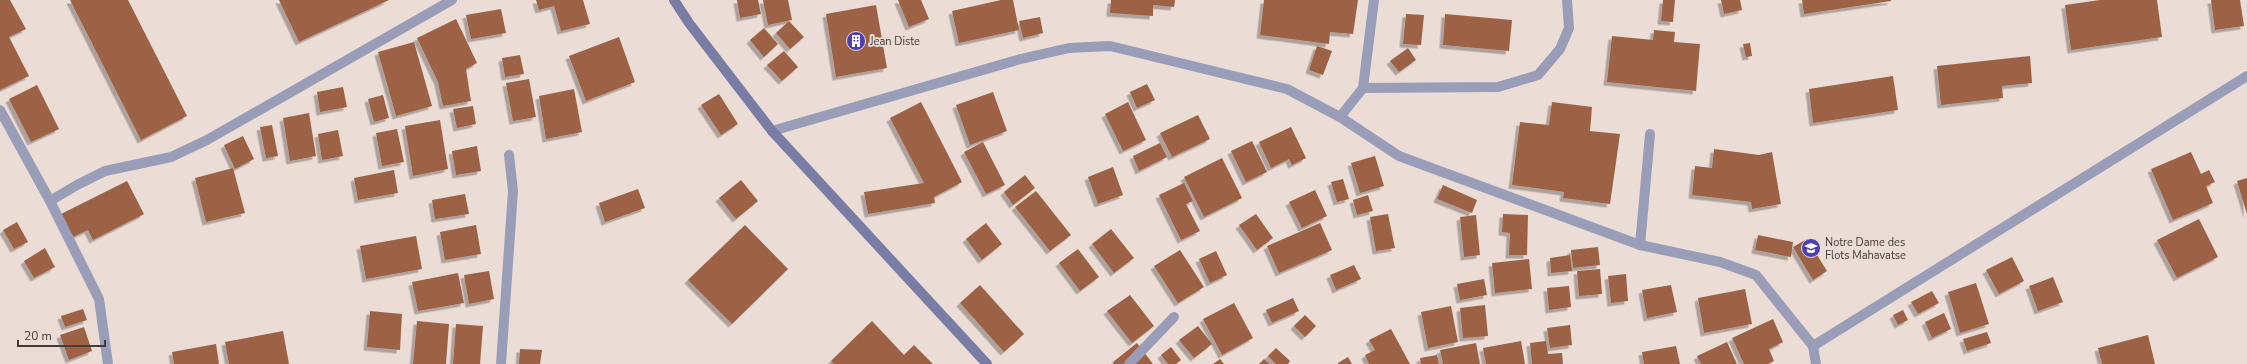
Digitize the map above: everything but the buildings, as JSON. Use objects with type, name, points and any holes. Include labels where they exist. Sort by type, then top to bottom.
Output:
[{"type":"street","points":[[50,201],[77,185],[105,172],[171,157],[207,140],[452,0]]},
{"type":"street","points":[[674,0],[689,23],[772,131],[986,364]]},
{"type":"street","points":[[1340,117],[1363,88],[1374,0]]},
{"type":"street","points":[[1363,88],[1498,88],[1538,75],[1560,49],[1569,28],[1567,0]]},
{"type":"street","points":[[772,131],[1017,60],[1069,48],[1110,46],[1288,89],[1340,117],[1399,156],[1640,245],[1720,262],[1756,275],[1813,346],[1816,364]]},
{"type":"street","points":[[1813,346],[2247,76]]},
{"type":"street","points":[[0,110],[50,201],[99,299],[108,364]]},
{"type":"street","points":[[1640,245],[1650,134]]},
{"type":"street","points":[[502,364],[513,191],[509,155]]},
{"type":"street","points":[[1130,364],[1174,317]]},
{"type":"place","name":"Jean Diste","points":[[856,41]]},
{"type":"place","name":"Notre Dame des Flots Mahavatse","points":[[1811,248]]}]
